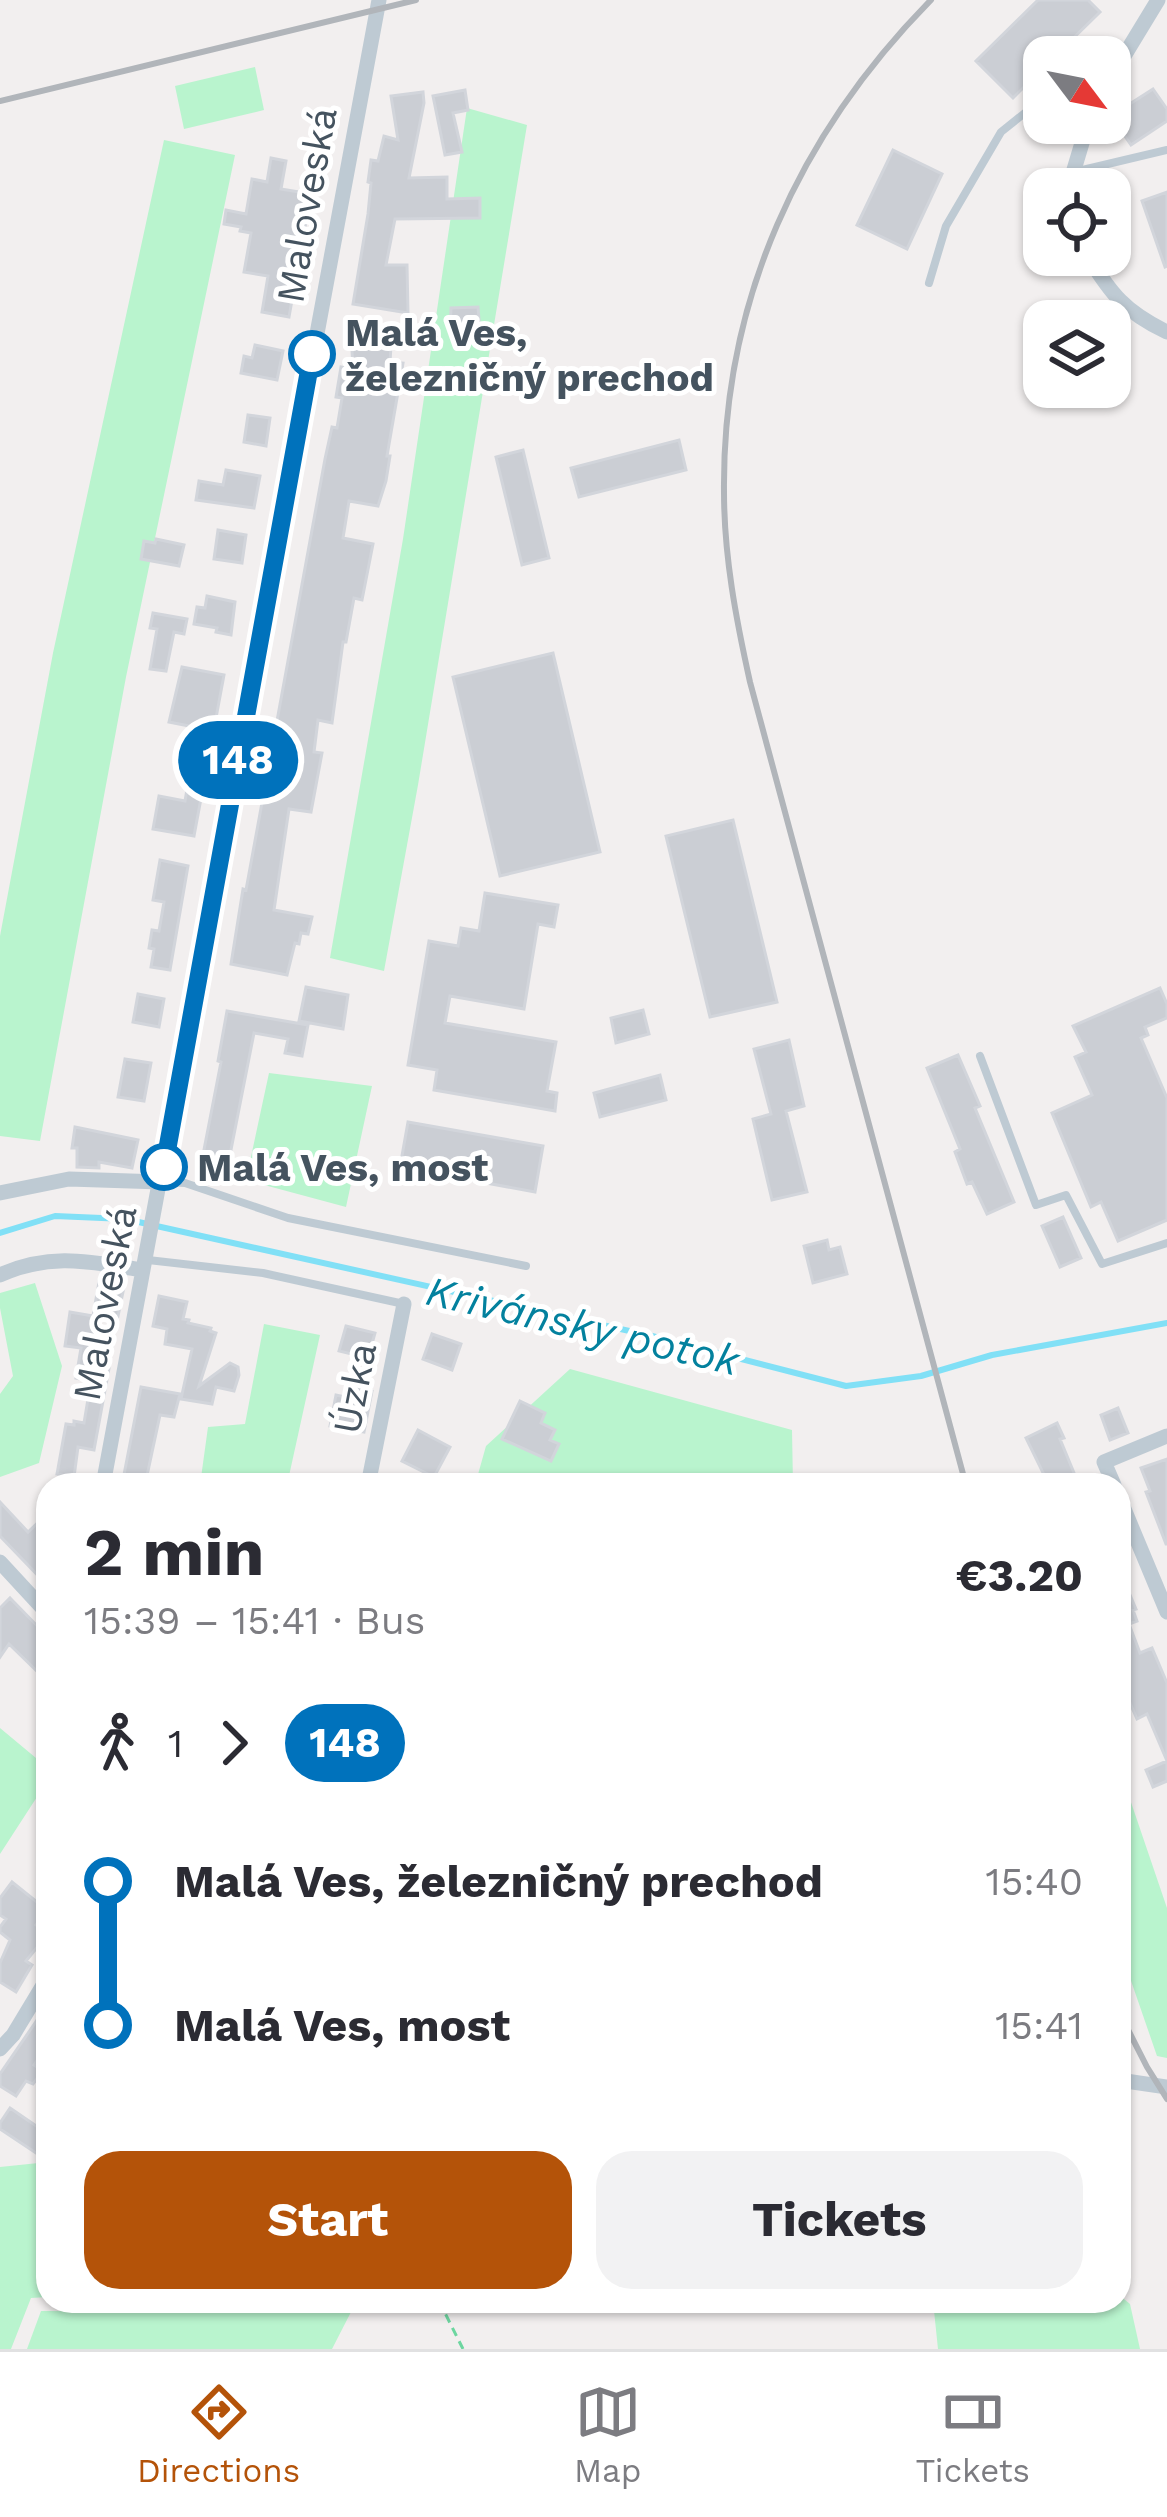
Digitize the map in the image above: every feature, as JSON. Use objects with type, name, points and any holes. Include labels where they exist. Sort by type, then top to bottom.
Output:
[{"type":"street","name":"Maloveská","points":[[106,1473],[379,0]]},
{"type":"street","points":[[1131,44],[1158,0]]},
{"type":"street","points":[[1100,276],[1139,319],[1167,332]]},
{"type":"street","points":[[0,1192],[69,1179],[160,1186]]},
{"type":"street","points":[[0,1275],[69,1258],[146,1259]]},
{"type":"street","name":"Úzka","points":[[370,1473],[404,1304]]},
{"type":"street","points":[[1109,1473],[1104,1462],[1167,1436]]},
{"type":"street","points":[[1131,1526],[1167,1612]]},
{"type":"street","points":[[0,1562],[36,1601]]},
{"type":"street","points":[[0,2049],[6,2029],[36,1992]]},
{"type":"street","points":[[1131,2082],[1167,2087]]},
{"type":"lane","points":[[929,283],[946,226],[1001,132],[1023,114]]},
{"type":"lane","points":[[1112,168],[1167,150]]},
{"type":"lane","points":[[980,1056],[1036,1205],[1066,1195],[1102,1264],[1167,1243]]},
{"type":"lane","points":[[160,1186],[185,1183],[288,1218],[526,1266]]},
{"type":"lane","points":[[146,1259],[262,1273],[404,1304]]},
{"type":"path","points":[[445,2313],[463,2349]]},
{"type":"green space","points":[[255,67],[264,110],[184,129],[175,86]]},
{"type":"green space","points":[[467,108],[527,125],[384,971],[330,958],[403,539]]},
{"type":"green space","points":[[164,140],[235,155],[126,677],[40,1141],[0,1136],[0,936],[53,653]]},
{"type":"green space","points":[[269,1073],[372,1086],[346,1207],[246,1180]]},
{"type":"green space","points":[[35,1283],[62,1366],[39,1463],[0,1477],[0,1394],[13,1376],[0,1293]]},
{"type":"green space","points":[[264,1324],[320,1335],[290,1473],[202,1473],[208,1427],[245,1424]]},
{"type":"green space","points":[[570,1369],[792,1430],[793,1473],[478,1473],[486,1446]]},
{"type":"green space","points":[[0,1728],[36,1758],[36,1798],[0,1854]]},
{"type":"green space","points":[[1131,1802],[1167,1908],[1167,2058],[1157,2056],[1131,1981]]},
{"type":"green space","points":[[36,2163],[36,2298],[31,2298],[11,2349],[0,2349],[0,2167]]},
{"type":"green space","points":[[1131,2308],[1140,2349],[938,2349],[934,2313],[1131,2313]]},
{"type":"green space","points":[[40,2313],[350,2313],[332,2349],[27,2349]]},
{"type":"building","points":[[1038,0],[1088,0],[1100,12],[1075,36],[1023,36],[1023,88],[1013,98],[976,61]]},
{"type":"building","points":[[1153,89],[1167,109],[1167,121],[1131,145],[1130,144],[1131,103]]},
{"type":"building","points":[[465,90],[468,110],[453,113],[462,152],[445,155],[433,96]]},
{"type":"building","points":[[423,92],[409,178],[447,177],[447,199],[480,198],[480,218],[395,219],[386,265],[407,265],[408,313],[353,304],[368,214],[371,160],[378,161],[384,136],[398,140],[391,96]]},
{"type":"building","points":[[893,150],[942,174],[907,249],[857,225]]},
{"type":"building","points":[[271,158],[286,161],[281,189],[311,194],[289,317],[262,312],[268,276],[244,272],[251,233],[224,224],[226,210],[246,214],[252,179],[267,182]]},
{"type":"building","points":[[1167,192],[1167,266],[1165,267],[1142,201]]},
{"type":"building","points":[[478,307],[480,332],[450,334],[451,308]]},
{"type":"building","points":[[392,330],[390,362],[403,363],[386,481],[378,506],[349,501],[343,538],[373,544],[362,600],[354,598],[343,642],[332,723],[318,720],[314,752],[322,753],[311,812],[289,809],[274,910],[312,917],[308,934],[301,933],[299,944],[295,943],[287,975],[231,964],[325,459],[332,427],[337,428],[341,367],[353,369],[351,332]]},
{"type":"building","points":[[255,345],[283,351],[277,380],[241,373],[244,356],[252,358]]},
{"type":"building","points":[[248,415],[270,418],[266,446],[244,442]]},
{"type":"building","points":[[679,440],[686,470],[579,497],[571,468]]},
{"type":"building","points":[[523,450],[549,558],[522,565],[496,457]]},
{"type":"building","points":[[226,470],[260,476],[254,508],[196,500],[199,481],[223,485]]},
{"type":"building","points":[[218,530],[246,535],[242,563],[214,559]]},
{"type":"building","points":[[156,539],[184,545],[179,566],[141,559],[144,541],[155,543]]},
{"type":"building","points":[[207,596],[235,602],[231,635],[194,624],[197,607],[205,608]]},
{"type":"building","points":[[153,613],[187,619],[184,634],[174,632],[166,671],[150,669],[157,629],[150,628]]},
{"type":"building","points":[[553,653],[600,852],[500,876],[453,677]]},
{"type":"building","points":[[182,667],[224,675],[194,836],[153,829],[159,796],[185,801],[190,772],[180,770],[189,726],[169,722]]},
{"type":"building","points":[[733,820],[777,1002],[710,1017],[666,836]]},
{"type":"building","points":[[160,860],[188,866],[170,970],[151,967],[154,949],[149,948],[152,930],[159,931],[164,902],[153,900]]},
{"type":"building","points":[[485,893],[558,905],[554,927],[538,924],[524,1009],[450,996],[445,1023],[556,1042],[547,1091],[557,1093],[555,1111],[434,1090],[437,1070],[408,1065],[429,941],[458,946],[461,928],[479,931]]},
{"type":"building","points":[[306,987],[348,995],[343,1029],[299,1021]]},
{"type":"building","points":[[1160,988],[1167,1018],[1145,1027],[1148,1035],[1141,1038],[1167,1098],[1167,1220],[1118,1241],[1101,1202],[1091,1207],[1052,1113],[1092,1095],[1075,1057],[1086,1052],[1073,1026]]},
{"type":"building","points":[[138,994],[164,999],[159,1027],[133,1022]]},
{"type":"building","points":[[643,1010],[649,1034],[616,1043],[611,1018]]},
{"type":"building","points":[[227,1011],[308,1025],[302,1056],[285,1053],[288,1039],[254,1033],[228,1165],[202,1160]]},
{"type":"building","points":[[789,1040],[804,1106],[786,1111],[807,1192],[772,1200],[753,1119],[771,1114],[754,1049]]},
{"type":"building","points":[[958,1055],[1014,1202],[987,1214],[972,1182],[967,1184],[955,1152],[960,1149],[927,1068]]},
{"type":"building","points":[[125,1059],[151,1063],[144,1101],[118,1097]]},
{"type":"building","points":[[660,1075],[666,1100],[600,1117],[594,1093]]},
{"type":"building","points":[[408,1122],[543,1146],[535,1192],[400,1167]]},
{"type":"building","points":[[75,1127],[138,1140],[132,1168],[99,1162],[99,1168],[77,1167],[77,1148],[72,1148]]},
{"type":"building","points":[[1063,1217],[1081,1258],[1060,1267],[1042,1226]]},
{"type":"building","points":[[827,1240],[829,1250],[840,1247],[847,1274],[813,1283],[804,1246]]},
{"type":"building","points":[[99,1282],[124,1287],[117,1321],[101,1318],[94,1360],[110,1363],[94,1450],[78,1447],[75,1473],[57,1473],[66,1424],[84,1423],[90,1387],[76,1378],[81,1348],[65,1346],[70,1312],[93,1316]]},
{"type":"building","points":[[159,1296],[187,1302],[183,1319],[216,1333],[199,1386],[230,1363],[238,1367],[234,1391],[216,1387],[212,1404],[181,1399],[192,1349],[165,1344],[167,1329],[153,1326]]},
{"type":"building","points":[[346,1326],[375,1333],[368,1358],[339,1351]]},
{"type":"building","points":[[432,1334],[461,1344],[452,1370],[423,1359]]},
{"type":"building","points":[[141,1387],[180,1394],[174,1417],[160,1415],[148,1473],[124,1473]]},
{"type":"building","points":[[357,1387],[372,1391],[364,1432],[330,1426],[336,1395],[355,1399]]},
{"type":"building","points":[[520,1401],[545,1413],[541,1423],[555,1430],[550,1440],[559,1444],[551,1461],[502,1439]]},
{"type":"building","points":[[1118,1408],[1128,1433],[1110,1440],[1101,1415]]},
{"type":"building","points":[[1057,1423],[1074,1473],[1043,1473],[1026,1438]]},
{"type":"building","points":[[418,1430],[450,1447],[436,1473],[402,1461]]},
{"type":"building","points":[[1167,1459],[1167,1544],[1166,1544],[1141,1468]]},
{"type":"building","points":[[0,1502],[28,1532],[36,1524],[36,1574],[0,1536]]},
{"type":"building","points":[[10,1598],[36,1625],[36,1670],[9,1644],[0,1657],[0,1608]]},
{"type":"building","points":[[1131,1629],[1140,1653],[1152,1648],[1167,1683],[1167,1761],[1147,1714],[1137,1719],[1131,1705]]},
{"type":"building","points":[[1167,1761],[1167,1781],[1153,1787],[1146,1770]]},
{"type":"building","points":[[12,1882],[36,1901],[36,1949],[26,1961],[32,1965],[16,1992],[0,1982],[0,1963],[10,1940],[0,1932],[6,1919],[0,1915],[0,1898]]},
{"type":"building","points":[[36,2022],[36,2080],[33,2084],[26,2081],[16,2096],[0,2086],[0,2074]]},
{"type":"building","points":[[10,2108],[36,2126],[36,2153],[0,2129]]},
{"type":"waterway","name":"Krivánsky potok","points":[[0,1233],[55,1216],[125,1219],[652,1336],[846,1386],[921,1376],[992,1355],[1167,1323]]},
{"type":"railway","points":[[0,101],[416,0]]},
{"type":"railway","points":[[931,0],[843,107],[777,225],[737,353],[724,492],[732,587],[750,682],[963,1473]]},
{"type":"railway","points":[[1131,2036],[1167,2099]]},
{"type":"bus line","name":"148","points":[[164,1167],[312,354]]},
{"type":"place","name":"Malá Ves, železničný prechod","points":[[312,354]]},
{"type":"place","name":"Malá Ves, most","points":[[164,1167]]}]
